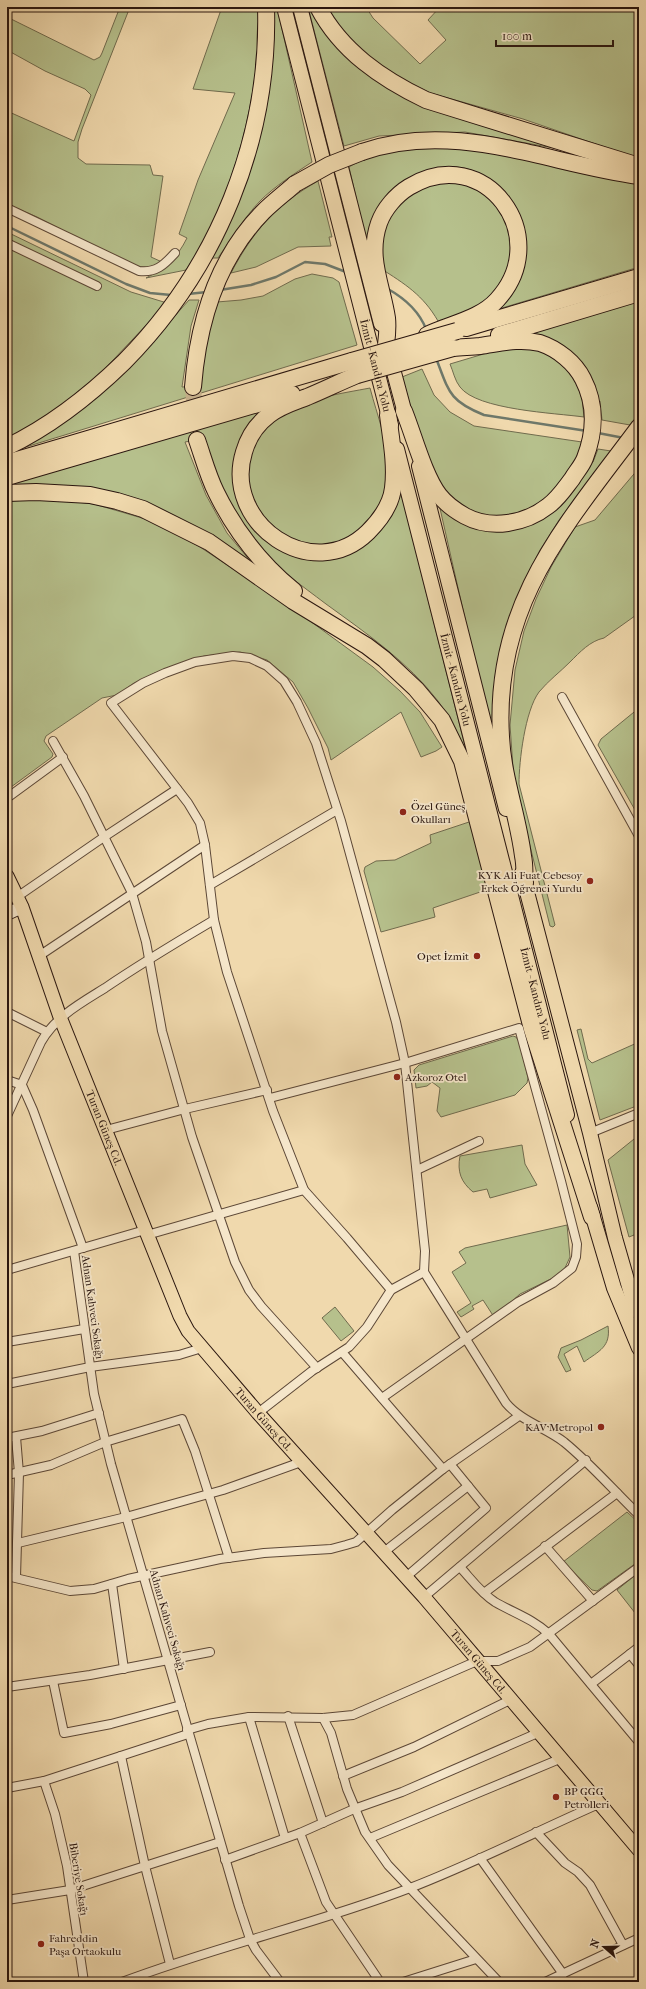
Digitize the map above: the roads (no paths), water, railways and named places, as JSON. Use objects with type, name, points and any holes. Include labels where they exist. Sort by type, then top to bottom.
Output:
[{"type":"highway","points":[[7,447],[81,402],[109,377],[161,322],[203,260],[226,212],[239,180],[258,110],[266,50],[266,7]]},
{"type":"highway","name":"İzmit - Kandıra Yolu","points":[[284,7],[592,1217],[623,1312],[639,1348]]},
{"type":"highway","points":[[300,7],[369,258],[383,317],[386,346]]},
{"type":"highway","points":[[318,7],[348,49],[380,75],[403,89],[426,100],[639,166]]},
{"type":"highway","points":[[193,387],[196,356],[204,318],[221,273],[233,253],[263,213],[296,184],[329,165],[362,152],[393,143],[428,140],[458,141],[512,148],[575,164],[639,176]]},
{"type":"highway","points":[[369,258],[378,224],[384,212],[401,192],[417,182],[433,177],[452,174],[470,177],[492,189],[505,203],[514,221],[519,239],[518,261],[510,282],[497,300],[478,314],[455,327]]},
{"type":"highway","points":[[388,415],[393,463],[393,488],[385,512],[375,526],[364,537],[338,550],[312,552],[280,542],[266,532],[254,519],[245,503],[240,483],[241,461],[247,442],[257,427],[269,414],[355,368],[404,346],[455,327],[639,277]]},
{"type":"highway","points":[[7,463],[355,368],[453,348],[639,293]]},
{"type":"highway","points":[[404,411],[430,479],[439,495],[459,512],[482,522],[496,524],[509,522],[524,518],[549,506],[564,490],[584,460],[591,437],[592,401],[590,393],[579,372],[567,359],[553,348],[541,344],[516,340],[453,348]]},
{"type":"highway","name":"İzmit - Kandıra Yolu","points":[[386,346],[590,1133],[615,1238],[634,1304],[639,1313]]},
{"type":"highway","points":[[7,477],[355,368]]},
{"type":"highway","points":[[525,883],[523,856],[508,786],[501,737],[501,706],[506,659],[515,624],[540,566],[571,517],[639,427]]},
{"type":"highway","points":[[197,440],[216,491],[246,543],[283,582],[334,624]]},
{"type":"highway","points":[[7,493],[36,492],[90,495],[143,509],[209,542],[292,601],[334,624],[367,646],[416,689],[442,720],[462,761],[524,1000],[592,1217]]},
{"type":"main road","name":"Turan Güneş Cd.","points":[[7,876],[19,902],[60,1017],[180,1316],[188,1331],[258,1413],[304,1461],[424,1597],[477,1661],[512,1699],[601,1803],[639,1850]]},
{"type":"main road","points":[[7,914],[19,902]]},
{"type":"street","points":[[7,208],[139,271],[152,271],[158,269],[175,253]]},
{"type":"street","points":[[7,244],[97,286]]},
{"type":"street","points":[[391,1290],[348,1238],[304,1190],[268,1094],[227,972],[214,920],[205,845],[200,823],[111,703],[143,683],[194,662],[217,657],[250,658],[267,666],[284,681],[297,702],[316,743],[337,810],[381,966],[405,1063],[425,1252],[424,1272],[506,1403],[519,1416],[533,1422],[563,1442],[586,1460],[639,1515]]},
{"type":"street","points":[[562,697],[639,836]]},
{"type":"street","points":[[53,741],[63,757],[132,893],[146,942],[162,1031],[192,1137],[235,1262],[249,1290],[292,1342],[317,1368]]},
{"type":"street","points":[[7,798],[63,757]]},
{"type":"street","points":[[19,902],[104,837],[176,789]]},
{"type":"street","points":[[210,885],[337,810]]},
{"type":"street","points":[[39,956],[205,845]]},
{"type":"street","points":[[7,1116],[47,1032],[60,1017],[149,958],[214,920]]},
{"type":"street","points":[[7,1012],[47,1032]]},
{"type":"street","points":[[106,1130],[185,1109],[268,1094],[405,1063],[519,1028],[577,1244],[576,1257],[572,1268],[564,1275],[518,1302],[466,1341],[382,1398]]},
{"type":"street","points":[[7,1080],[22,1085],[83,1248]]},
{"type":"street","points":[[590,1133],[639,1112]]},
{"type":"street","points":[[417,1170],[479,1141]]},
{"type":"street","points":[[7,1270],[83,1248],[220,1215],[304,1190]]},
{"type":"street","name":"Adnan Kahveci Sokağı","points":[[74,1251],[90,1367],[105,1442],[126,1517],[225,1860],[250,1939],[256,1950],[280,1982]]},
{"type":"street","points":[[258,1413],[317,1368],[342,1352],[367,1327],[391,1290],[424,1272]]},
{"type":"street","points":[[7,1342],[84,1329]]},
{"type":"street","points":[[7,1384],[90,1367],[179,1355],[202,1348]]},
{"type":"street","points":[[342,1352],[443,1469]]},
{"type":"street","points":[[7,1438],[42,1431],[99,1413]]},
{"type":"street","points":[[7,1576],[70,1591],[94,1589],[144,1576],[230,1558],[331,1548],[356,1542],[392,1510],[443,1469],[519,1416]]},
{"type":"street","points":[[7,1475],[51,1465],[105,1442],[182,1419],[230,1558]]},
{"type":"street","points":[[16,1437],[19,1473],[16,1577]]},
{"type":"street","points":[[424,1597],[586,1460]]},
{"type":"street","points":[[18,1543],[126,1517],[208,1494],[304,1461]]},
{"type":"street","points":[[406,1577],[486,1508],[450,1464]]},
{"type":"street","points":[[384,1552],[468,1486]]},
{"type":"street","points":[[484,1593],[617,1493]]},
{"type":"street","points":[[545,1546],[593,1601]]},
{"type":"street","points":[[460,1567],[484,1593],[495,1602],[534,1622],[549,1634],[639,1742]]},
{"type":"street","points":[[7,1788],[44,1782],[208,1724],[249,1717],[288,1716],[323,1718],[353,1715],[477,1661],[498,1661],[530,1647],[639,1567]]},
{"type":"street","points":[[112,1584],[124,1669]]},
{"type":"street","points":[[591,1684],[639,1647]]},
{"type":"street","points":[[7,1687],[124,1669],[210,1652]]},
{"type":"street","points":[[630,1654],[639,1665]]},
{"type":"street","points":[[53,1680],[64,1733],[111,1724],[180,1705]]},
{"type":"street","points":[[343,1776],[414,1747],[512,1699]]},
{"type":"street","points":[[288,1716],[323,1823]]},
{"type":"street","points":[[249,1717],[285,1838]]},
{"type":"street","points":[[323,1718],[330,1733],[354,1809],[370,1838],[388,1865],[498,1982]]},
{"type":"street","points":[[225,1860],[300,1833],[354,1809],[402,1792],[540,1732]]},
{"type":"street","points":[[121,1756],[145,1866],[170,1964]]},
{"type":"street","points":[[370,1838],[562,1758]]},
{"type":"street","name":"Biberiye Sokağı","points":[[44,1782],[62,1841],[84,1982]]},
{"type":"street","points":[[122,1982],[170,1964],[335,1914],[410,1888],[601,1803]]},
{"type":"street","points":[[536,1832],[565,1863],[578,1872],[590,1885],[624,1945]]},
{"type":"street","points":[[300,1833],[326,1902],[380,1982]]},
{"type":"street","points":[[7,1900],[70,1890],[220,1842]]},
{"type":"street","points":[[480,1858],[563,1974]]},
{"type":"street","points":[[545,1982],[639,1938]]},
{"type":"street","points":[[402,1982],[476,1958]]},
{"type":"waterway","points":[[7,226],[126,284],[150,293],[171,295]]},
{"type":"waterway","points":[[220,290],[251,285],[276,277],[305,262],[325,264],[346,272]]},
{"type":"waterway","points":[[388,289],[400,297],[415,311],[426,329]]},
{"type":"waterway","points":[[188,294],[207,292]]},
{"type":"waterway","points":[[436,358],[444,379],[452,394],[457,400],[472,410],[484,415],[587,431]]},
{"type":"waterway","points":[[598,433],[624,438]]},
{"type":"tunnel","points":[[193,387],[197,440]]},
{"type":"place","name":"Özel Güneş Okulları","points":[[403,812]]},
{"type":"place","name":"KYK Ali Fuat Cebesoy Erkek Öğrenci Yurdu","points":[[590,881]]},
{"type":"place","name":"Opet İzmit","points":[[477,956]]},
{"type":"place","name":"Azkoroz Otel","points":[[397,1077]]},
{"type":"place","name":"KAV Metropol","points":[[601,1427]]},
{"type":"place","name":"BP GGG Petrolleri","points":[[556,1797]]},
{"type":"place","name":"Fahreddin Paşa Ortaokulu","points":[[41,1944]]}]
